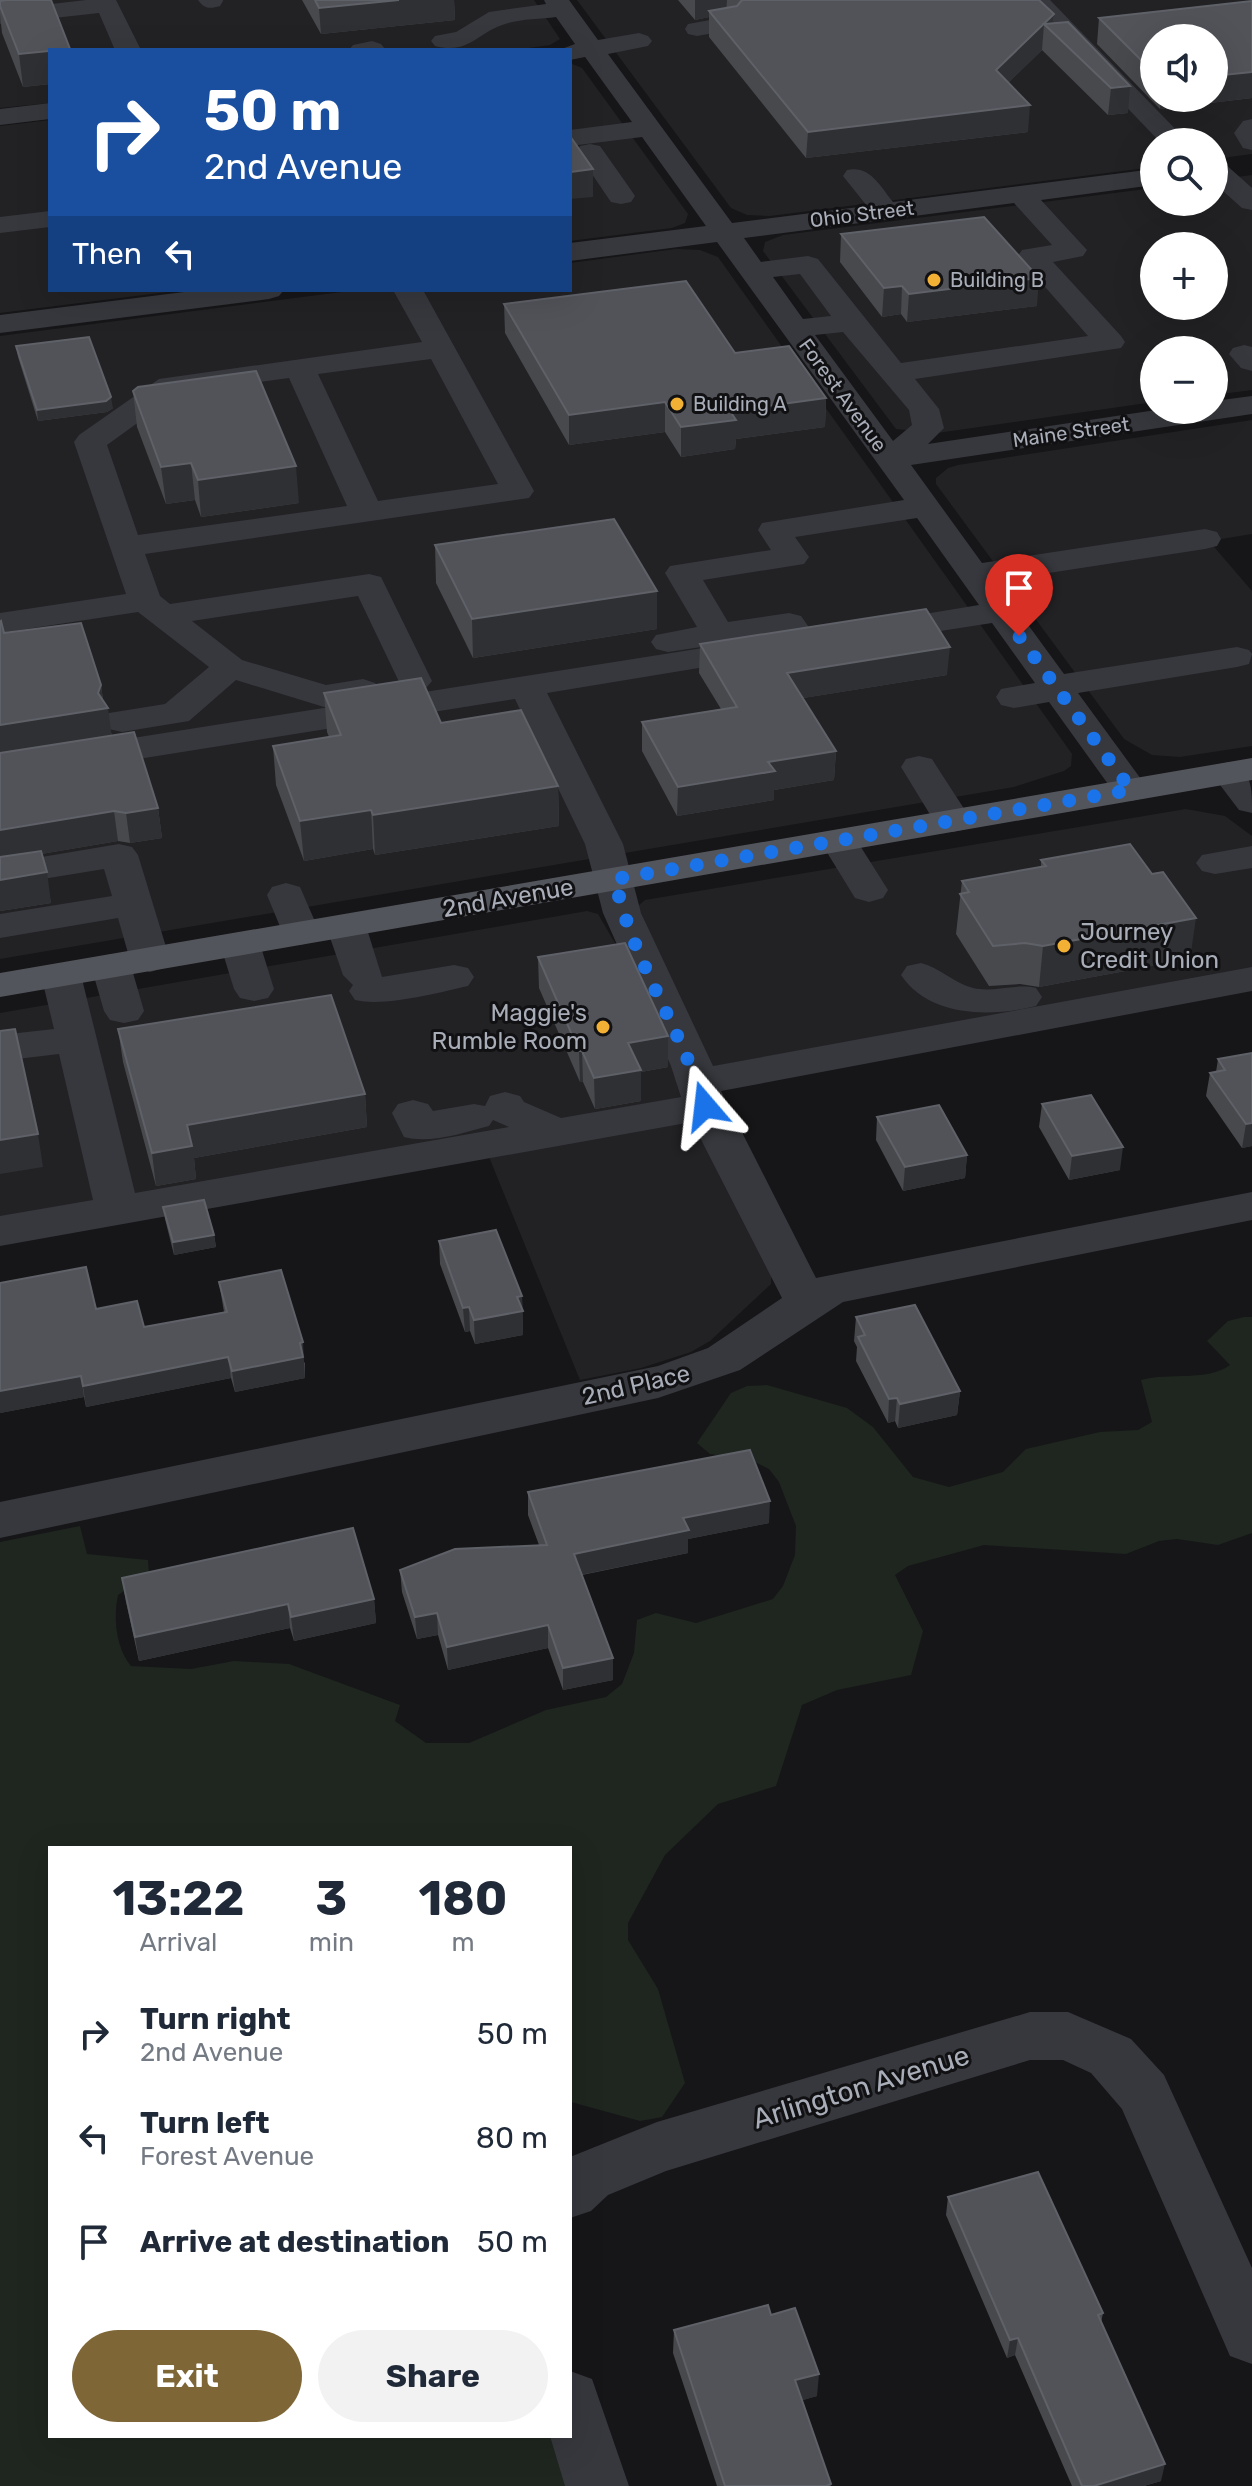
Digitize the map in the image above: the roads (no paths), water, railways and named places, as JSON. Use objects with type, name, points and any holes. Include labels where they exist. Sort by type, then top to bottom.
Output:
[{"type":"main road","name":"2nd Avenue","points":[[0,985],[1131,790],[1244,782]]},
{"type":"street","points":[[1036,0],[1105,67],[1118,87],[1161,128]]},
{"type":"street","points":[[444,41],[462,39],[505,10],[559,4]]},
{"type":"street","name":"Forest Avenue","points":[[559,4],[581,51],[649,128],[1131,790]]},
{"type":"street","points":[[0,17],[107,5],[127,48]]},
{"type":"street","points":[[697,29],[727,24]]},
{"type":"street","points":[[581,51],[639,41]]},
{"type":"street","points":[[3,108],[48,111]]},
{"type":"street","points":[[1252,127],[1247,133],[1252,142]]},
{"type":"street","points":[[621,196],[580,145],[649,128]]},
{"type":"street","points":[[1228,167],[1252,164]]},
{"type":"street","points":[[857,176],[886,211]]},
{"type":"street","name":"Ohio Street","points":[[578,247],[725,232],[1140,179]]},
{"type":"street","points":[[1228,181],[1252,202]]},
{"type":"street","points":[[893,373],[1110,342],[1032,256],[1073,250],[1020,194]]},
{"type":"street","points":[[753,271],[808,265],[924,409],[928,428],[890,459]]},
{"type":"street","points":[[16,314],[248,292]]},
{"type":"street","points":[[126,547],[518,491],[409,292]]},
{"type":"street","points":[[795,329],[851,322]]},
{"type":"street","points":[[440,349],[170,385],[90,442],[126,547],[154,608],[230,667],[324,696],[789,623],[828,639]]},
{"type":"street","points":[[299,367],[367,513]]},
{"type":"street","name":"Maine Street","points":[[890,459],[1252,405]]},
{"type":"street","points":[[718,634],[682,573],[792,557],[774,530],[925,507]]},
{"type":"street","points":[[973,574],[1205,539]]},
{"type":"street","points":[[0,623],[369,584],[414,681]]},
{"type":"street","points":[[0,770],[230,738],[526,686],[1000,612]]},
{"type":"street","points":[[1014,697],[1237,657]]},
{"type":"street","points":[[97,725],[176,713],[230,667]]},
{"type":"street","points":[[526,686],[604,844],[622,913],[701,1094],[806,1302]]},
{"type":"street","points":[[919,767],[953,821]]},
{"type":"street","points":[[839,841],[869,890]]},
{"type":"street","points":[[0,875],[119,855],[150,960]]},
{"type":"street","points":[[1215,863],[1252,857]]},
{"type":"street","points":[[286,895],[300,933]]},
{"type":"street","points":[[0,926],[133,904]]},
{"type":"street","points":[[346,926],[366,983],[454,977]]},
{"type":"street","points":[[240,944],[254,989]]},
{"type":"street","points":[[921,975],[945,992],[965,1000],[986,1002],[1252,954]]},
{"type":"street","points":[[111,966],[124,1011]]},
{"type":"street","points":[[61,975],[117,1208]]},
{"type":"street","points":[[0,1231],[557,1132],[701,1094],[1252,979]]},
{"type":"street","points":[[0,1048],[76,1039]]},
{"type":"street","points":[[413,1113],[419,1127],[507,1108],[557,1132]]},
{"type":"street","name":"2nd Place","points":[[0,1520],[671,1379],[698,1371],[732,1354],[806,1302],[831,1289],[1252,1206]]},
{"type":"street","name":"Arlington Avenue","points":[[572,2190],[587,2177],[657,2148],[1030,2036],[1068,2036],[1111,2056],[1144,2093],[1252,2336]]},
{"type":"street","points":[[572,2406],[597,2486]]},
{"type":"place","name":"Building B","points":[[934,280]]},
{"type":"place","name":"Building A","points":[[677,404]]},
{"type":"place","name":"Journey Credit Union","points":[[1064,946]]},
{"type":"place","name":"Maggie's Rumble Room","points":[[603,1027]]}]
